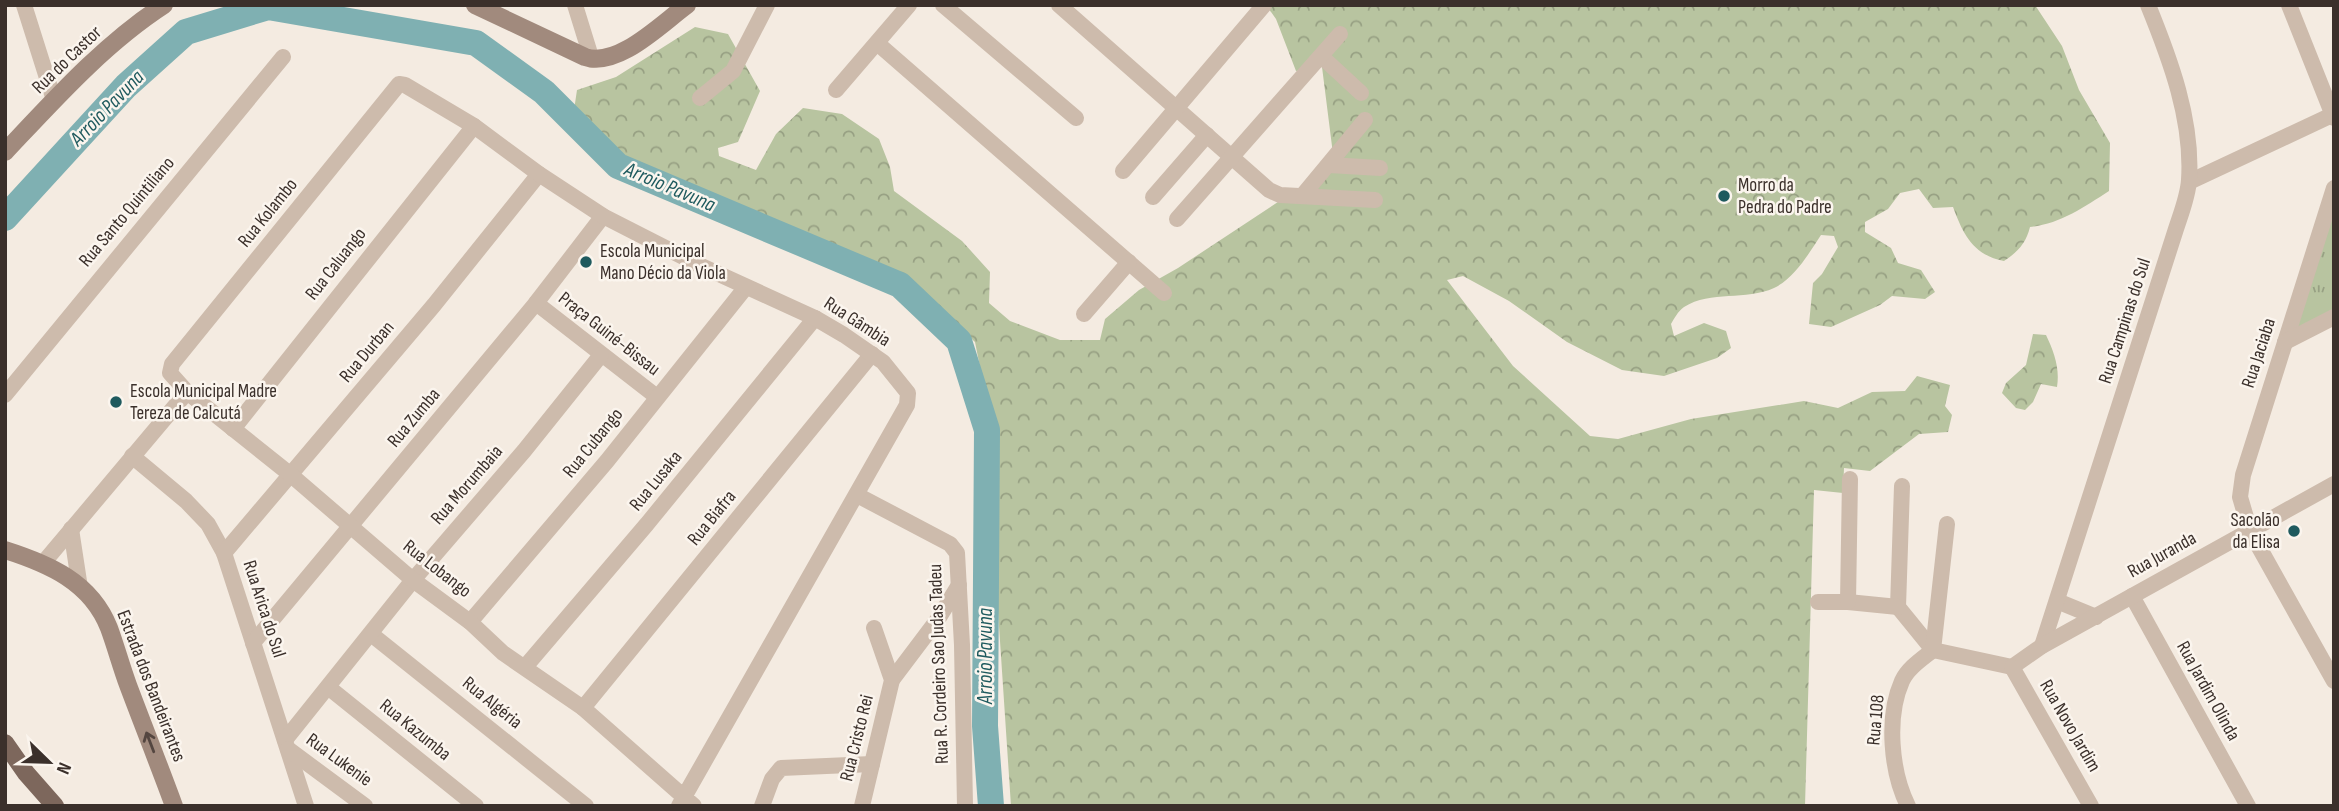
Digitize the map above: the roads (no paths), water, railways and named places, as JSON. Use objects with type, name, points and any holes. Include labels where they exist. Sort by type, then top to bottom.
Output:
[{"type":"main road","points":[[5,743],[26,773],[55,806]]},
{"type":"street","points":[[24,5],[54,100]]},
{"type":"street","name":"Rua do Castor","points":[[5,152],[54,100],[138,22],[164,5]]},
{"type":"street","points":[[475,5],[592,60],[610,59],[620,54],[687,5]]},
{"type":"street","points":[[575,5],[592,60]]},
{"type":"street","points":[[700,98],[733,71],[767,5]]},
{"type":"street","points":[[836,90],[909,5]]},
{"type":"street","points":[[943,5],[1076,118]]},
{"type":"street","points":[[1059,5],[1269,190],[1280,195],[1375,200]]},
{"type":"street","points":[[1123,171],[1264,5]]},
{"type":"street","name":"Rua Campinas do Sul","points":[[2042,646],[2189,182],[2187,137],[2180,95],[2148,5]]},
{"type":"street","points":[[2189,182],[2333,116],[2289,5]]},
{"type":"street","points":[[1177,219],[1340,34]]},
{"type":"street","points":[[877,43],[1164,293]]},
{"type":"street","points":[[1321,56],[1361,93]]},
{"type":"street","name":"Rua Santo Quintiliano","points":[[5,394],[283,57]]},
{"type":"street","name":"Rua Gâmbia","points":[[400,84],[474,126],[539,174],[603,216],[815,318],[883,362],[906,387],[909,398],[686,803]]},
{"type":"street","name":"Rua Kolambo","points":[[169,369],[400,84]]},
{"type":"street","points":[[1302,196],[1365,120]]},
{"type":"street","name":"Rua Caluango","points":[[233,429],[474,126]]},
{"type":"street","points":[[1153,197],[1207,135]]},
{"type":"street","points":[[1329,165],[1380,168]]},
{"type":"street","name":"Rua Durban","points":[[224,553],[434,305],[539,174]]},
{"type":"street","name":"Rua Jaciaba","points":[[2334,188],[2243,475],[2240,497],[2250,531],[2334,681]]},
{"type":"street","name":"Rua Zumba","points":[[253,643],[536,303],[603,216]]},
{"type":"street","points":[[1084,314],[1129,262]]},
{"type":"street","name":"Rua Cubango","points":[[470,622],[607,461],[746,287]]},
{"type":"street","name":"Praça Guiné-Bissau","points":[[536,303],[657,397]]},
{"type":"street","points":[[2285,342],[2334,317]]},
{"type":"street","name":"Rua Lusaka","points":[[525,667],[648,524],[815,318]]},
{"type":"street","name":"Rua Biafra","points":[[583,708],[872,354]]},
{"type":"street","name":"Rua Morumbaia","points":[[286,744],[413,580],[524,451],[601,355]]},
{"type":"street","name":"Rua Lobango","points":[[169,369],[171,375],[187,392],[291,475],[413,580],[470,622],[503,653],[583,708],[686,803]]},
{"type":"street","points":[[44,562],[187,392]]},
{"type":"street","name":"Rua Arica do Sul","points":[[132,456],[208,524],[224,553],[306,806]]},
{"type":"street","points":[[1848,602],[1850,479]]},
{"type":"street","name":"Rua Juranda","points":[[2012,667],[2042,646],[2334,484]]},
{"type":"street","points":[[1902,486],[1898,607],[1933,650],[2012,667]]},
{"type":"street","name":"Rua R. Cordeiro Sao Judas Tadeu","points":[[857,495],[950,544],[958,558],[964,806]]},
{"type":"street","points":[[1933,650],[1947,524]]},
{"type":"street","points":[[71,529],[80,587]]},
{"type":"street","name":"Estrada dos Bandeirantes","points":[[5,550],[44,562],[63,573],[97,606],[108,626],[174,806]]},
{"type":"street","name":"Rua Cristo Rei","points":[[862,806],[892,680],[938,619],[959,585]]},
{"type":"street","name":"Rua Jardim Olinda","points":[[2132,596],[2248,806]]},
{"type":"street","points":[[2057,601],[2096,617]]},
{"type":"street","points":[[1818,602],[1898,607]]},
{"type":"street","name":"Rua Cristo Rei","points":[[874,628],[892,680]]},
{"type":"street","name":"Rua Algéria","points":[[371,634],[586,806]]},
{"type":"street","name":"Rua 108","points":[[1908,806],[1899,787],[1894,765],[1897,696],[1907,672],[1933,650]]},
{"type":"street","name":"Rua Novo Jardim","points":[[2012,667],[2091,806]]},
{"type":"street","name":"Rua Kazumba","points":[[328,687],[476,806]]},
{"type":"street","name":"Rua Lukenie","points":[[286,744],[365,806]]},
{"type":"street","points":[[762,806],[772,779],[781,768],[872,764]]},
{"type":"waterway","name":"Arroio Pavuna","points":[[5,218],[126,86],[186,32],[268,7],[476,43],[544,92],[618,166],[900,285],[959,341],[987,430],[985,726],[991,806]]},
{"type":"place","name":"Morro da Pedra do Padre","points":[[1724,196]]},
{"type":"place","name":"Escola Municipal Mano Décio da Viola","points":[[586,262]]},
{"type":"place","name":"Escola Municipal Madre Tereza de Calcutá","points":[[116,402]]},
{"type":"place","name":"Sacolão da Elisa","points":[[2294,531]]}]
